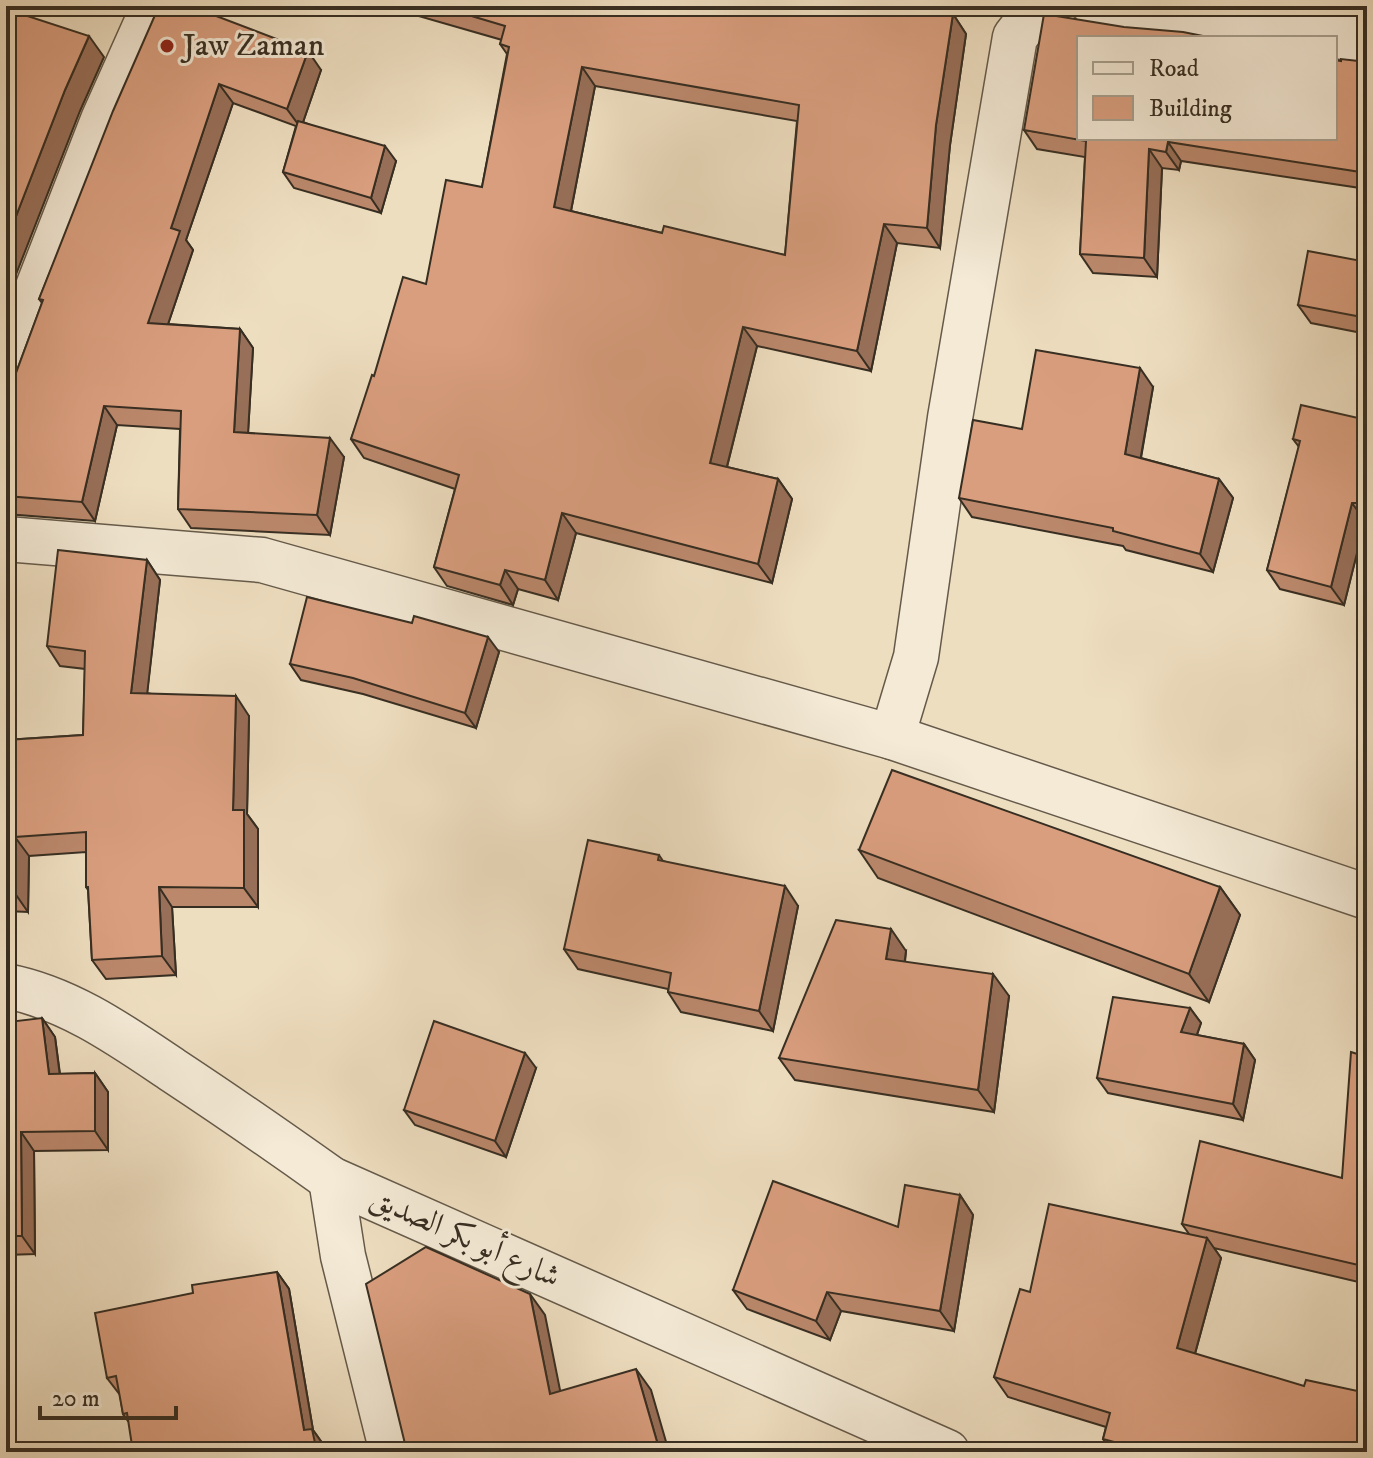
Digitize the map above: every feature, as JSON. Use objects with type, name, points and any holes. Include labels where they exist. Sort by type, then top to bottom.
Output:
[{"type":"street","points":[[6,369],[103,120],[154,6]]},
{"type":"street","points":[[892,737],[916,657],[950,418],[1015,37],[1033,14],[1055,6]]},
{"type":"street","points":[[1095,6],[1335,36]]},
{"type":"street","points":[[1337,36],[1367,40]]},
{"type":"street","points":[[6,539],[262,560],[892,737],[1367,897]]},
{"type":"street","name":"شارع أبو بكر الصديق","points":[[6,986],[90,1016],[241,1115],[331,1179],[947,1452]]},
{"type":"street","points":[[331,1179],[343,1256],[392,1452]]},
{"type":"building","points":[[159,6],[190,6],[308,51],[287,109],[219,84],[171,228],[180,231],[148,323],[240,329],[234,432],[330,438],[317,515],[178,509],[181,411],[104,406],[82,502],[6,496],[6,400],[43,300],[39,299],[113,111]]},
{"type":"building","points":[[438,6],[894,6],[953,14],[936,125],[927,228],[884,224],[857,351],[743,327],[710,463],[778,479],[758,564],[562,513],[545,580],[505,570],[500,585],[434,567],[459,475],[351,439],[374,376],[403,277],[426,284],[446,180],[482,187],[509,47],[500,44],[505,26]],"holes":[[[582,67],[799,105],[785,255],[664,226],[662,233],[554,207]]]},
{"type":"building","points":[[6,9],[89,36],[6,242]]},
{"type":"building","points":[[1044,14],[1203,36],[1077,36],[1077,139],[1024,130]]},
{"type":"building","points":[[1337,60],[1367,62],[1367,173],[1168,142],[1166,152],[1149,149],[1144,258],[1080,254],[1086,141],[1080,140],[1337,140]]},
{"type":"building","points":[[298,121],[385,146],[371,198],[283,172]]},
{"type":"building","points":[[1308,251],[1367,262],[1367,318],[1298,305]]},
{"type":"building","points":[[1036,350],[1140,368],[1125,454],[1219,479],[1200,554],[1113,531],[1113,528],[959,498],[973,420],[1022,429]]},
{"type":"building","points":[[1301,405],[1367,420],[1367,503],[1352,503],[1331,587],[1267,570],[1300,441],[1293,439]]},
{"type":"building","points":[[58,550],[147,560],[131,693],[236,696],[233,810],[244,810],[244,888],[159,887],[162,956],[92,960],[86,887],[86,832],[15,837],[14,892],[6,892],[6,740],[83,735],[85,651],[47,646]]},
{"type":"building","points":[[307,597],[412,623],[414,616],[488,637],[465,713],[353,678],[290,664]]},
{"type":"building","points":[[892,770],[1220,887],[1189,974],[859,850]]},
{"type":"building","points":[[588,840],[659,855],[658,860],[785,886],[759,1011],[668,992],[671,973],[564,949]]},
{"type":"building","points":[[836,920],[891,929],[886,959],[993,974],[978,1090],[779,1058]]},
{"type":"building","points":[[1113,997],[1190,1008],[1181,1032],[1244,1044],[1233,1104],[1097,1078]]},
{"type":"building","points":[[42,1018],[49,1074],[95,1073],[95,1131],[21,1132],[22,1236],[6,1236],[6,1074],[15,1074],[8,1022]]},
{"type":"building","points":[[434,1021],[525,1053],[495,1141],[404,1110]]},
{"type":"building","points":[[1351,1052],[1367,1057],[1367,1267],[1182,1224],[1200,1141],[1342,1178]]},
{"type":"building","points":[[773,1181],[898,1227],[905,1185],[960,1195],[940,1311],[827,1292],[816,1321],[733,1290]]},
{"type":"building","points":[[1049,1204],[1207,1238],[1177,1348],[1304,1386],[1306,1380],[1367,1393],[1367,1452],[1151,1452],[1103,1439],[1110,1413],[994,1377],[1020,1289],[1030,1292]]},
{"type":"building","points":[[426,1247],[530,1294],[550,1394],[636,1369],[660,1452],[407,1452],[366,1284]]},
{"type":"building","points":[[277,1272],[304,1430],[312,1429],[317,1452],[133,1452],[127,1413],[123,1414],[116,1376],[107,1378],[95,1313],[193,1293],[192,1285]]},
{"type":"building","points":[[866,1446],[882,1452],[866,1452]]},
{"type":"place","name":"Jaw Zaman","points":[[167,46]]}]
